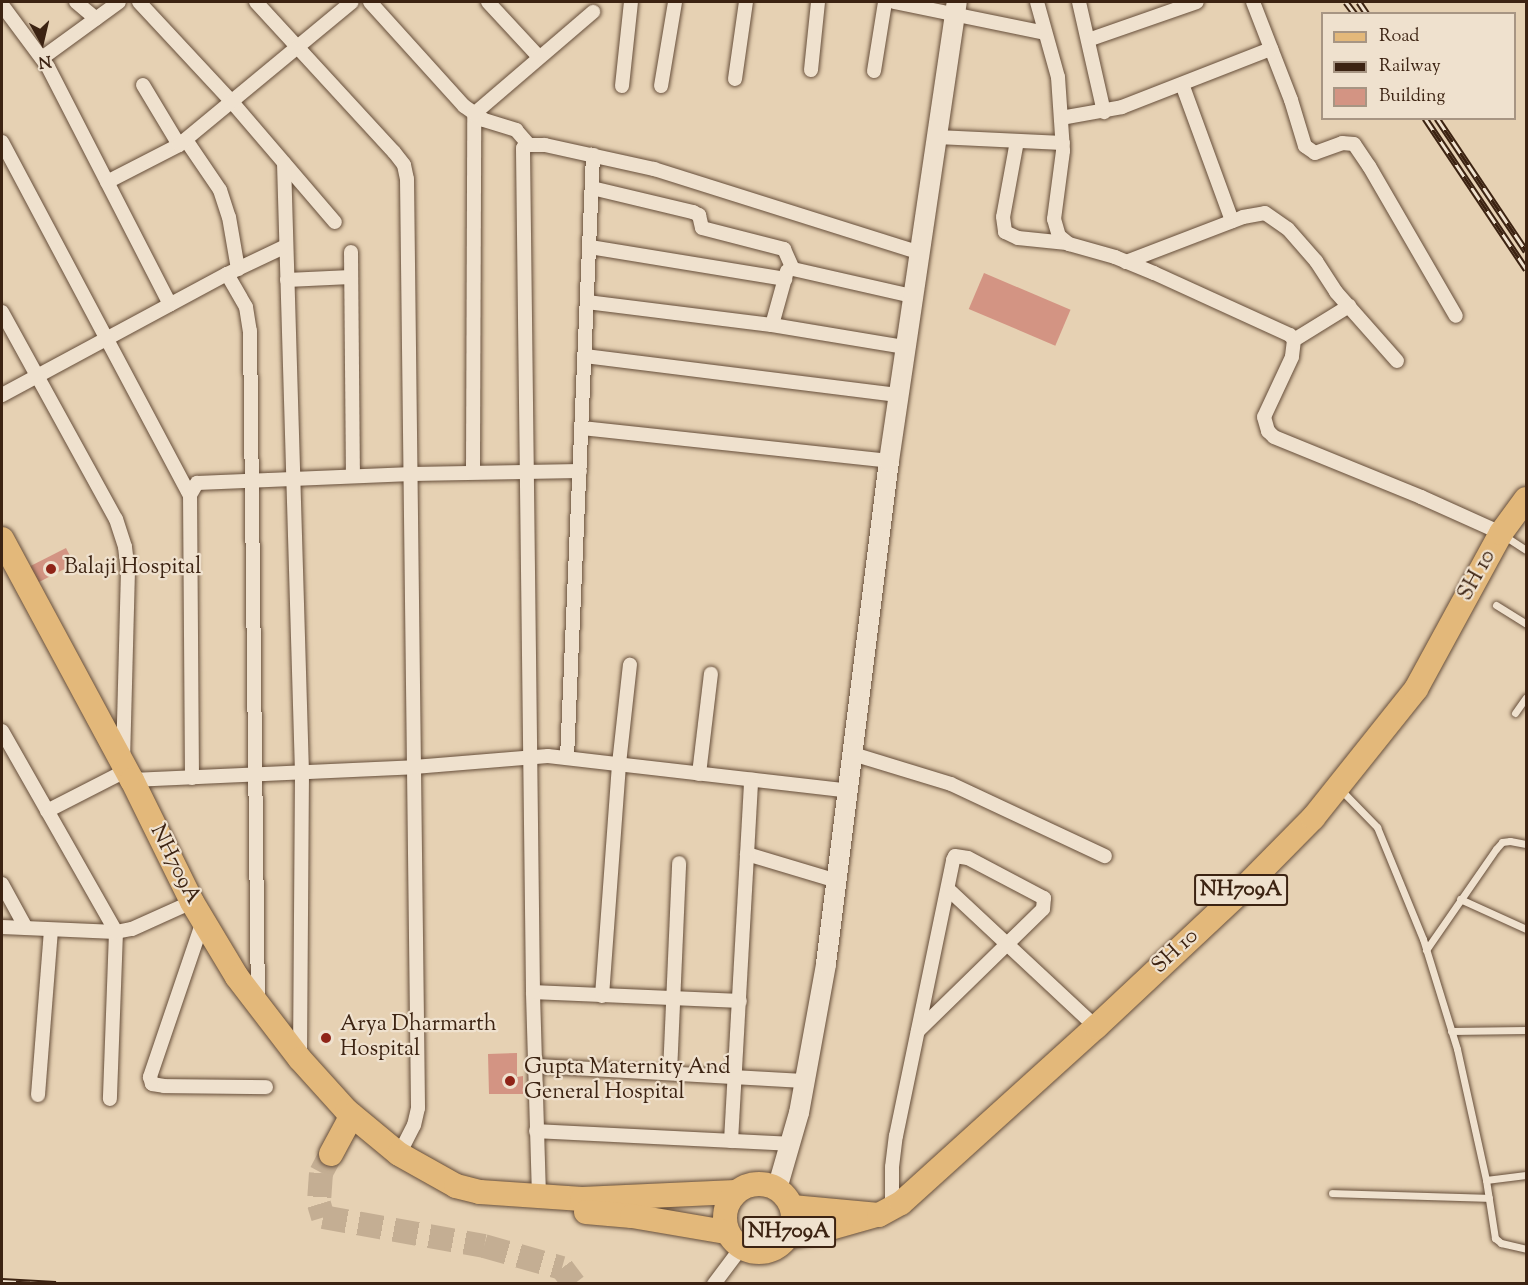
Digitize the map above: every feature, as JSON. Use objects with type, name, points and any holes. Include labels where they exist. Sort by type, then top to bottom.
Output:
[{"type":"highway","name":"SH 10","points":[[886,1212],[920,1188],[1096,1027],[1238,894],[1339,788],[1416,689],[1501,533],[1527,499]]},
{"type":"highway","name":"NH709A","points":[[2,539],[127,771],[197,912],[237,977],[258,1005],[300,1059],[352,1115],[399,1154],[456,1186],[480,1192],[582,1199],[736,1192]]},
{"type":"highway","points":[[331,1154],[352,1115]]},
{"type":"highway","name":"NH709A","points":[[399,1154],[424,1185],[458,1203],[483,1208],[632,1216],[734,1240],[755,1253],[772,1251],[788,1238],[793,1221],[784,1198]]},
{"type":"highway","name":"NH709A","points":[[734,1240],[724,1216],[727,1204],[736,1192],[747,1186],[761,1184],[784,1198],[886,1212]]},
{"type":"main road","name":"NH709A","points":[[784,1198],[792,1144],[806,1081],[837,881],[898,395],[957,7]]},
{"type":"main road","name":"SH 10","points":[[788,1238],[843,1226],[886,1212]]},
{"type":"street","points":[[76,2],[96,19]]},
{"type":"street","points":[[42,58],[119,2]]},
{"type":"street","points":[[139,2],[232,102],[335,222]]},
{"type":"street","points":[[256,2],[404,165],[407,178],[418,1108],[414,1125],[399,1154]]},
{"type":"street","points":[[107,182],[183,143],[352,2]]},
{"type":"street","points":[[370,2],[474,114],[484,120],[516,130],[529,144],[654,169],[918,252]]},
{"type":"street","points":[[488,2],[539,57]]},
{"type":"street","points":[[622,86],[631,2]]},
{"type":"street","points":[[661,86],[675,2]]},
{"type":"street","points":[[735,79],[746,2]]},
{"type":"street","points":[[811,70],[818,2]]},
{"type":"street","points":[[874,71],[885,2]]},
{"type":"street","points":[[894,2],[957,7],[1045,33]]},
{"type":"street","points":[[1037,2],[1056,67],[1063,143],[1054,219],[1059,236],[1069,244]]},
{"type":"street","points":[[1079,2],[1104,112]]},
{"type":"street","points":[[1088,40],[1197,2]]},
{"type":"street","points":[[1253,2],[1305,146],[1315,153],[1342,143],[1354,144],[1456,316]]},
{"type":"street","points":[[2,5],[42,58],[170,304]]},
{"type":"street","points":[[473,472],[474,114],[593,12]]},
{"type":"street","points":[[1061,118],[1122,108],[1271,49]]},
{"type":"street","points":[[1182,84],[1232,221]]},
{"type":"street","points":[[143,85],[183,143],[220,190],[229,217],[233,271],[249,321],[258,1005]]},
{"type":"street","points":[[937,136],[1063,143]]},
{"type":"street","points":[[1017,141],[1004,217],[1005,232],[1018,238],[1069,244],[1126,262],[1290,334],[1294,340],[1292,357],[1264,417],[1268,431],[1274,437],[1421,497],[1501,533]]},
{"type":"street","points":[[2,142],[190,495],[192,778]]},
{"type":"street","points":[[529,144],[523,148],[522,155],[526,229],[533,992],[539,1196]]},
{"type":"street","points":[[567,758],[593,155]]},
{"type":"street","points":[[284,163],[292,478],[303,772],[300,1059]]},
{"type":"street","points":[[592,188],[693,212],[699,216],[702,228],[784,249],[794,269],[912,296]]},
{"type":"street","points":[[1126,262],[1256,213],[1274,217],[1288,229],[1316,261],[1349,306],[1397,361]]},
{"type":"street","points":[[2,395],[170,304],[286,246]]},
{"type":"street","points":[[590,247],[784,279]]},
{"type":"street","points":[[351,252],[353,476]]},
{"type":"street","points":[[772,325],[789,263]]},
{"type":"street","points":[[287,280],[351,277]]},
{"type":"street","points":[[587,302],[772,325],[905,346]]},
{"type":"street","points":[[1294,340],[1349,306]]},
{"type":"street","points":[[2,312],[116,519],[125,547],[128,570],[127,771]]},
{"type":"street","points":[[585,356],[898,395]]},
{"type":"street","points":[[582,428],[889,461]]},
{"type":"street","points":[[190,495],[197,483],[473,472],[580,471]]},
{"type":"street","points":[[602,996],[619,764],[630,665]]},
{"type":"street","points":[[699,774],[711,674]]},
{"type":"street","points":[[2,731],[116,932],[110,1099]]},
{"type":"street","points":[[854,754],[960,788],[1105,856]]},
{"type":"street","points":[[47,811],[127,771],[192,778],[414,767],[531,756],[567,758],[849,791]]},
{"type":"street","points":[[731,1141],[751,780]]},
{"type":"street","points":[[747,854],[837,881]]},
{"type":"street","points":[[886,1212],[896,1136],[953,860],[960,856],[1044,898],[1043,909],[918,1031]]},
{"type":"street","points":[[670,1073],[679,863]]},
{"type":"street","points":[[2,884],[26,928]]},
{"type":"street","points":[[948,889],[1096,1027]]},
{"type":"street","points":[[2,927],[51,932],[116,932],[197,912]]},
{"type":"street","points":[[197,912],[150,1077],[152,1084],[266,1087]]},
{"type":"street","points":[[38,1095],[51,932]]},
{"type":"street","points":[[533,992],[740,1000]]},
{"type":"street","points":[[536,1066],[806,1081]]},
{"type":"street","points":[[536,1131],[792,1144]]},
{"type":"street","points":[[714,1284],[734,1240]]},
{"type":"lane","points":[[1501,533],[1527,550]]},
{"type":"lane","points":[[1496,605],[1527,624]]},
{"type":"lane","points":[[1515,713],[1527,697]]},
{"type":"lane","points":[[1339,788],[1377,827],[1426,950],[1451,1031],[1486,1180],[1495,1238],[1501,1243],[1527,1249]]},
{"type":"lane","points":[[1426,950],[1489,856],[1502,842],[1527,844]]},
{"type":"lane","points":[[1460,899],[1527,929]]},
{"type":"lane","points":[[1451,1031],[1527,1030]]},
{"type":"lane","points":[[1486,1180],[1527,1175]]},
{"type":"lane","points":[[1332,1193],[1489,1198]]},
{"type":"building","points":[[984,273],[1071,310],[1055,346],[969,309]]},
{"type":"building","points":[[66,548],[74,564],[32,585],[24,569]]},
{"type":"building","points":[[517,1053],[517,1077],[523,1076],[523,1094],[489,1094],[488,1054]]},
{"type":"tunnel","points":[[331,1154],[321,1173],[319,1204],[323,1217],[484,1246],[562,1268],[574,1284]]},
{"type":"railway","points":[[1346,2],[1354,12]]},
{"type":"railway","points":[[1359,2],[1366,12]]},
{"type":"railway","points":[[1426,120],[1526,269]]},
{"type":"railway","points":[[1438,120],[1526,251]]},
{"type":"railway","points":[[2,1281],[56,1284]]},
{"type":"place","name":"Balaji Hospital","points":[[51,569]]},
{"type":"place","name":"Arya Dharmarth Hospital","points":[[326,1038]]},
{"type":"place","name":"Gupta Maternity And General Hospital","points":[[510,1081]]}]
